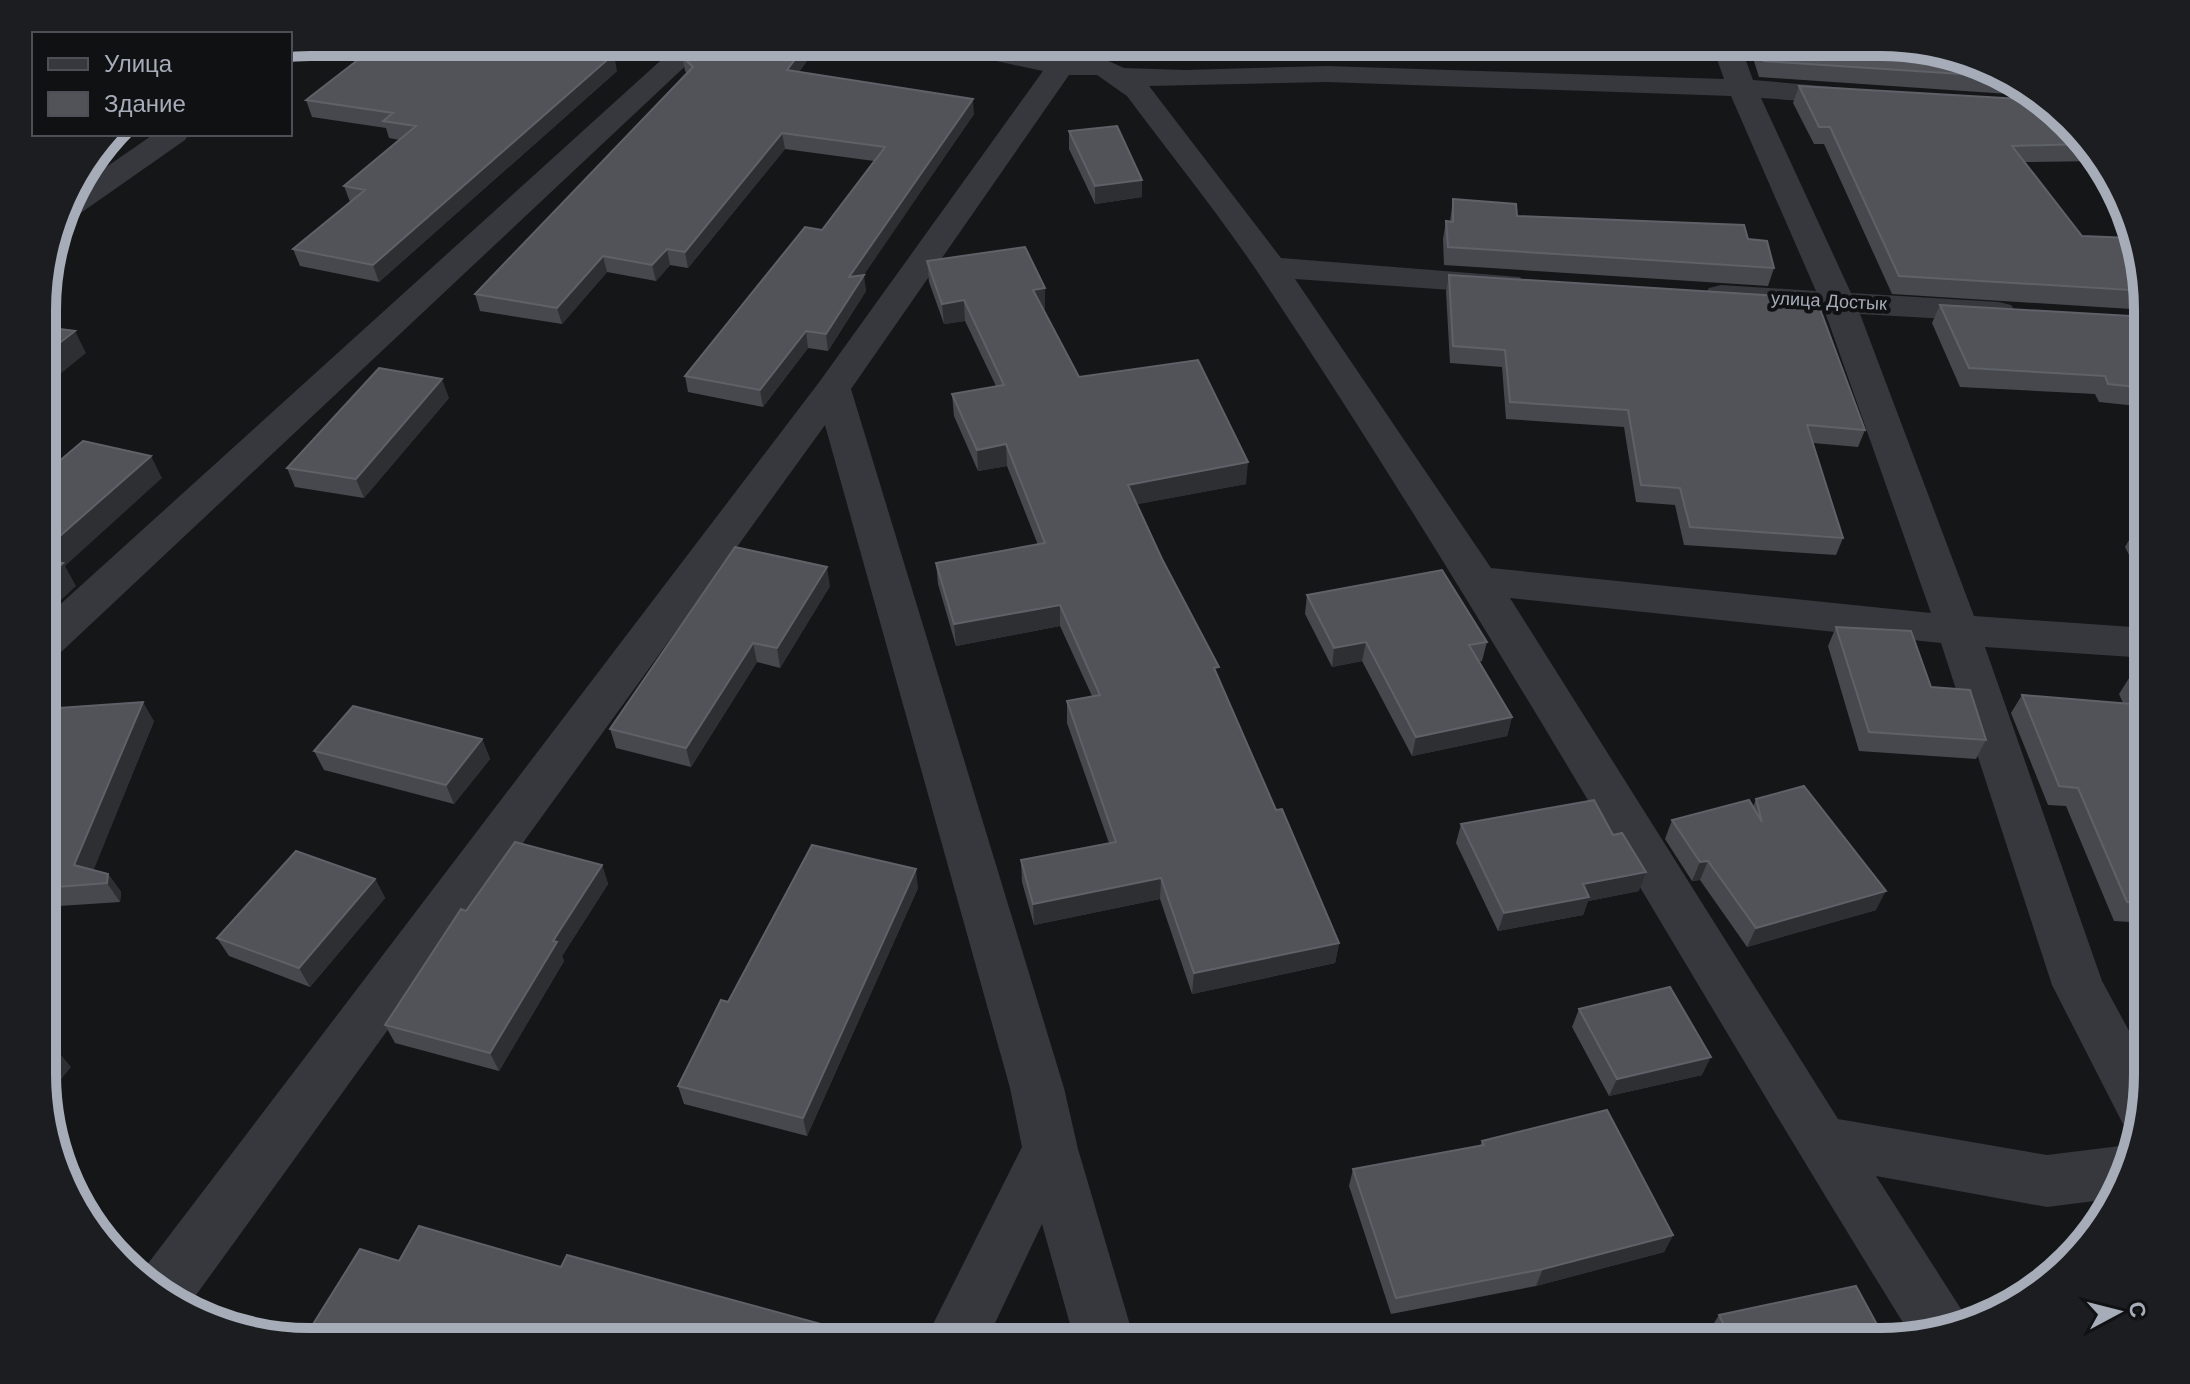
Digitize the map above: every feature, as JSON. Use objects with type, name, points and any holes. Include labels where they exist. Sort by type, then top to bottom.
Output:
[{"type":"street","points":[[56,632],[682,56]]},
{"type":"street","points":[[168,1284],[833,389],[1048,56],[1104,67],[1137,90],[1271,267],[1478,581],[1821,1141],[1936,1321]]},
{"type":"street","points":[[1730,56],[1838,301],[1958,630],[2078,985],[2133,1090]]},
{"type":"street","points":[[1117,76],[1185,79],[1327,74],[1742,88],[1879,97]]},
{"type":"street","points":[[83,197],[171,136]]},
{"type":"street","points":[[1271,267],[1533,285]]},
{"type":"street","name":"улица Достык","points":[[1685,293],[2024,314]]},
{"type":"street","points":[[833,389],[1037,1088],[1050,1149],[1101,1328]]},
{"type":"street","points":[[1478,581],[1958,630],[2133,642]]},
{"type":"street","points":[[1821,1141],[2047,1181],[2113,1173]]},
{"type":"street","points":[[961,1328],[1050,1149]]},
{"type":"building","points":[[363,56],[612,56],[373,265],[293,249],[365,190],[344,186],[416,126],[383,121],[393,113],[306,100]]},
{"type":"building","points":[[682,56],[798,56],[787,70],[973,99],[849,277],[864,275],[826,334],[806,331],[760,390],[685,376],[805,227],[822,230],[885,147],[782,133],[685,252],[667,249],[652,265],[603,256],[557,308],[475,294],[693,67]]},
{"type":"building","points":[[1762,56],[1913,58],[1977,75],[1764,61]]},
{"type":"building","points":[[1799,86],[2021,99],[2072,144],[2012,146],[2082,236],[2122,238],[2133,290],[1899,276],[1830,127],[1819,127]]},
{"type":"building","points":[[1117,126],[1142,180],[1095,186],[1069,131]]},
{"type":"building","points":[[1453,199],[1516,204],[1517,216],[1744,225],[1748,239],[1767,241],[1774,268],[1448,247],[1446,221],[1453,222]]},
{"type":"building","points":[[1025,247],[1045,288],[1033,290],[1079,377],[1198,360],[1248,462],[1128,485],[1162,559],[1219,667],[1214,668],[1276,810],[1282,809],[1339,943],[1194,973],[1161,878],[1033,904],[1021,860],[1116,842],[1067,701],[1100,695],[1060,605],[954,624],[936,563],[1045,543],[1006,444],[977,450],[952,394],[1004,385],[964,300],[942,304],[927,261]]},
{"type":"building","points":[[1449,275],[1780,296],[1783,307],[1820,309],[1865,430],[1807,425],[1843,538],[1690,527],[1680,488],[1641,485],[1628,410],[1510,402],[1505,350],[1453,346]]},
{"type":"building","points":[[1940,305],[2133,316],[2133,387],[2108,384],[2105,376],[1969,368]]},
{"type":"building","points":[[56,329],[75,331],[56,346]]},
{"type":"building","points":[[379,368],[442,379],[356,479],[287,468]]},
{"type":"building","points":[[83,441],[151,456],[56,539],[56,464]]},
{"type":"building","points":[[735,547],[827,567],[777,648],[753,643],[686,748],[610,729]]},
{"type":"building","points":[[1442,570],[1487,642],[1469,645],[1512,717],[1416,737],[1366,642],[1334,648],[1307,595]]},
{"type":"building","points":[[1836,627],[1911,631],[1931,687],[1970,690],[1986,740],[1869,732]]},
{"type":"building","points":[[2022,695],[2133,704],[2133,903],[2127,902],[2078,788],[2059,786]]},
{"type":"building","points":[[143,702],[74,865],[108,874],[107,883],[56,887],[56,714],[59,708]]},
{"type":"building","points":[[353,706],[482,739],[446,785],[314,751]]},
{"type":"building","points":[[1804,786],[1886,891],[1756,928],[1708,861],[1700,862],[1672,820],[1749,800],[1762,822],[1756,799]]},
{"type":"building","points":[[1594,800],[1613,835],[1622,833],[1646,872],[1583,884],[1589,897],[1504,913],[1461,824]]},
{"type":"building","points":[[515,842],[602,865],[553,941],[557,942],[490,1053],[385,1025],[461,909],[466,911]]},
{"type":"building","points":[[812,845],[916,869],[803,1118],[678,1086],[721,1000],[728,1002]]},
{"type":"building","points":[[296,851],[375,879],[299,968],[217,938]]},
{"type":"building","points":[[1670,987],[1711,1057],[1617,1079],[1579,1009]]},
{"type":"building","points":[[1607,1110],[1673,1235],[1543,1269],[1396,1298],[1353,1169],[1484,1145],[1482,1141]]},
{"type":"building","points":[[419,1226],[561,1267],[567,1255],[834,1328],[311,1328],[360,1249],[399,1261]]},
{"type":"building","points":[[1856,1286],[1878,1327],[1725,1327],[1719,1315]]}]
